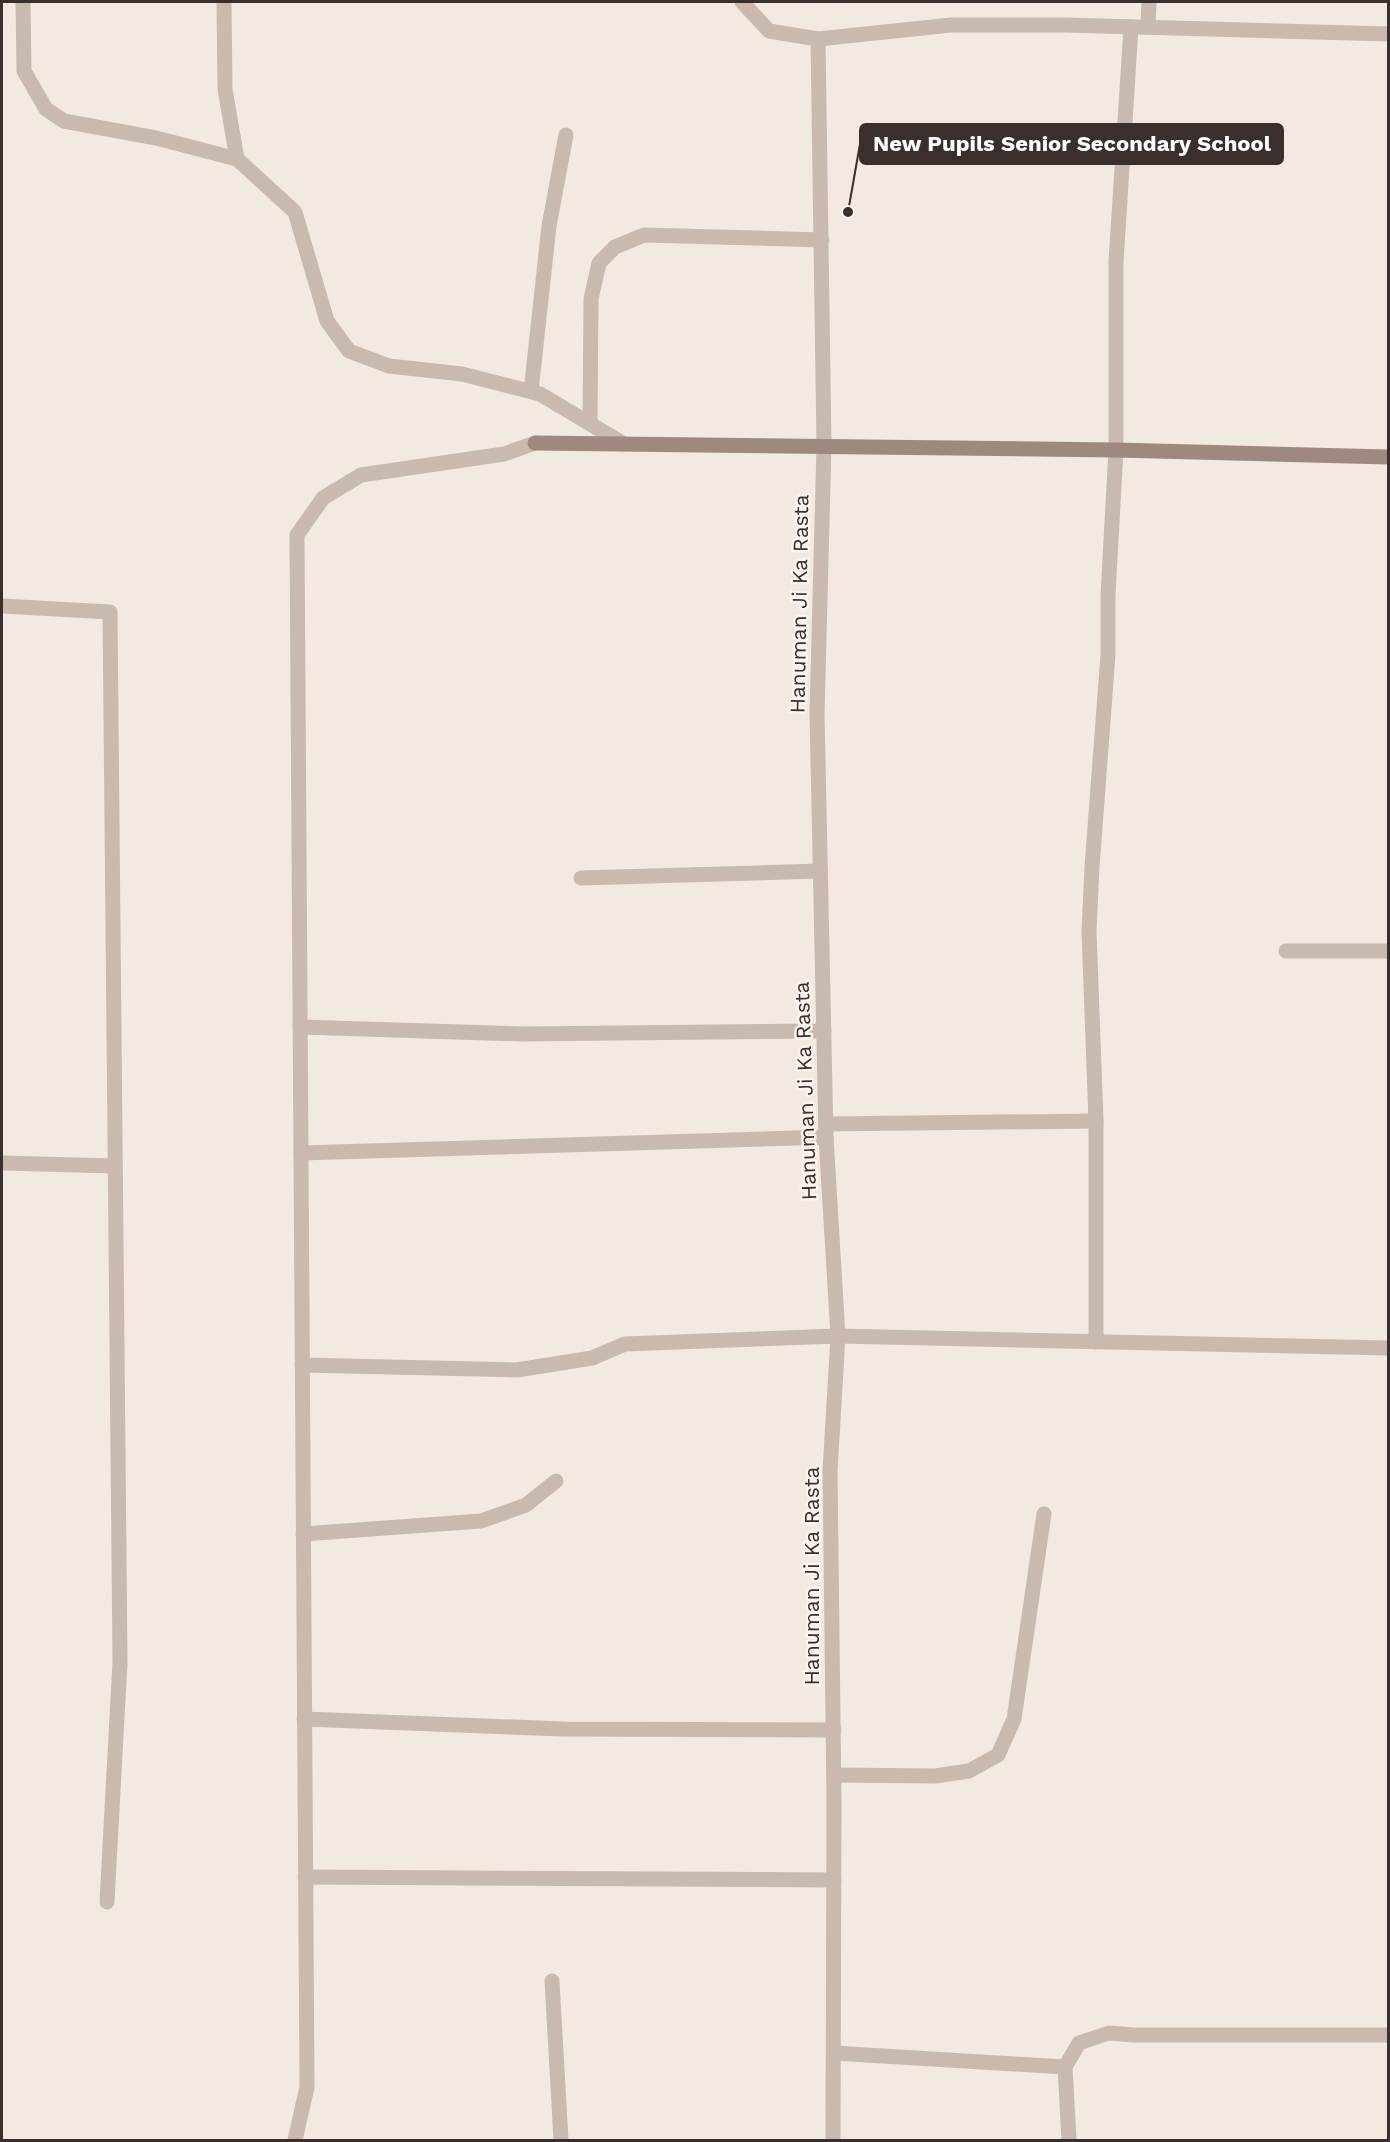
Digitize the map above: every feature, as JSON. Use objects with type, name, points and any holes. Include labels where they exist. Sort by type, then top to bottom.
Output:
[{"type":"street","points":[[23,2],[24,71],[46,109],[64,121],[156,138],[237,159],[295,212],[327,321],[349,351],[389,366],[462,374],[540,394],[624,444]]},
{"type":"street","points":[[224,2],[225,88],[237,159]]},
{"type":"street","points":[[742,2],[769,31],[818,39],[951,25],[1148,27],[1389,34]]},
{"type":"street","points":[[1148,27],[1149,2]]},
{"type":"street","points":[[1096,1342],[1096,1121],[1089,931],[1108,655],[1108,595],[1116,450],[1116,262],[1131,27]]},
{"type":"street","name":"Hanuman Ji Ka Rasta","points":[[818,39],[824,446],[817,714],[826,1130],[838,1336],[830,1471],[834,1730],[833,2140]]},
{"type":"street","points":[[531,392],[549,226],[566,135]]},
{"type":"street","points":[[590,423],[591,299],[599,263],[615,246],[644,235],[822,240]]},
{"type":"street","points":[[295,2140],[307,2087],[297,535],[323,498],[361,475],[504,454],[535,443],[1116,450],[1389,457]]},
{"type":"street","points":[[2,606],[110,612],[120,1662],[107,1902]]},
{"type":"street","points":[[581,878],[820,871]]},
{"type":"street","points":[[1286,951],[1389,951]]},
{"type":"street","points":[[300,1027],[522,1034],[824,1031]]},
{"type":"street","points":[[301,1153],[826,1130],[1096,1121]]},
{"type":"street","points":[[2,1163],[115,1166]]},
{"type":"street","points":[[302,1365],[517,1370],[592,1358],[625,1344],[838,1336],[1389,1348]]},
{"type":"street","points":[[303,1533],[481,1521],[526,1505],[556,1480]]},
{"type":"street","points":[[834,1775],[935,1776],[969,1771],[998,1755],[1014,1719],[1044,1514]]},
{"type":"street","points":[[304,1719],[563,1729],[834,1730]]},
{"type":"street","points":[[305,1877],[834,1880]]},
{"type":"street","points":[[552,1981],[561,2140]]},
{"type":"street","points":[[1069,2140],[1065,2067],[1079,2043],[1109,2033],[1133,2035],[1389,2035]]},
{"type":"street","points":[[834,2053],[1065,2067]]},
{"type":"place","name":"New Pupils Senior Secondary School","points":[[848,212]]}]
